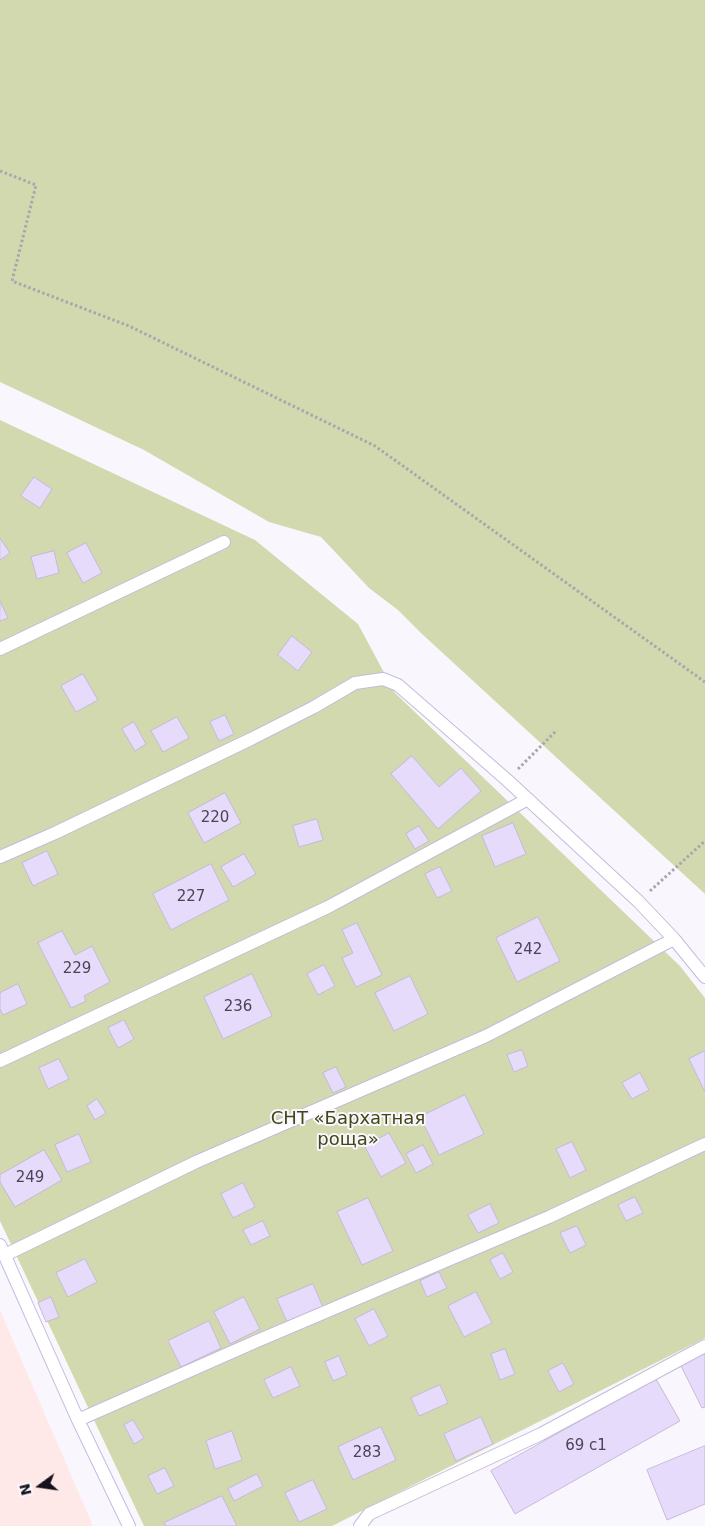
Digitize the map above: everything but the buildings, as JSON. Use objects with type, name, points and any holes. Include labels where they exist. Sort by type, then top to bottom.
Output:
[{"type":"lane","points":[[0,649],[224,542]]},
{"type":"lane","points":[[0,858],[258,735],[314,707],[355,683],[383,679],[398,685],[528,799],[638,901],[674,939],[705,977]]},
{"type":"lane","points":[[0,1060],[328,907],[528,799]]},
{"type":"lane","points":[[129,1526],[78,1420],[2,1250],[196,1162],[486,1036],[674,939]]},
{"type":"lane","points":[[78,1420],[257,1341],[549,1217],[705,1144]]},
{"type":"lane","points":[[360,1526],[369,1514],[541,1434],[705,1346]]},
{"type":"path","points":[[0,171],[36,185],[12,281],[129,326],[375,446],[705,682]]},
{"type":"path","points":[[507,780],[557,730]]},
{"type":"path","points":[[638,901],[705,841]]},
{"type":"shaded area","points":[[0,1310],[93,1526],[0,1526]]},
{"type":"green space","points":[[0,0],[705,0],[705,894],[398,610],[369,588],[321,537],[269,522],[144,450],[0,382]]},
{"type":"green space","name":"СНТ «Бархатная роща»","points":[[0,420],[255,540],[358,624],[395,693],[680,966],[705,998],[705,1338],[332,1526],[144,1526],[0,1221]]}]
